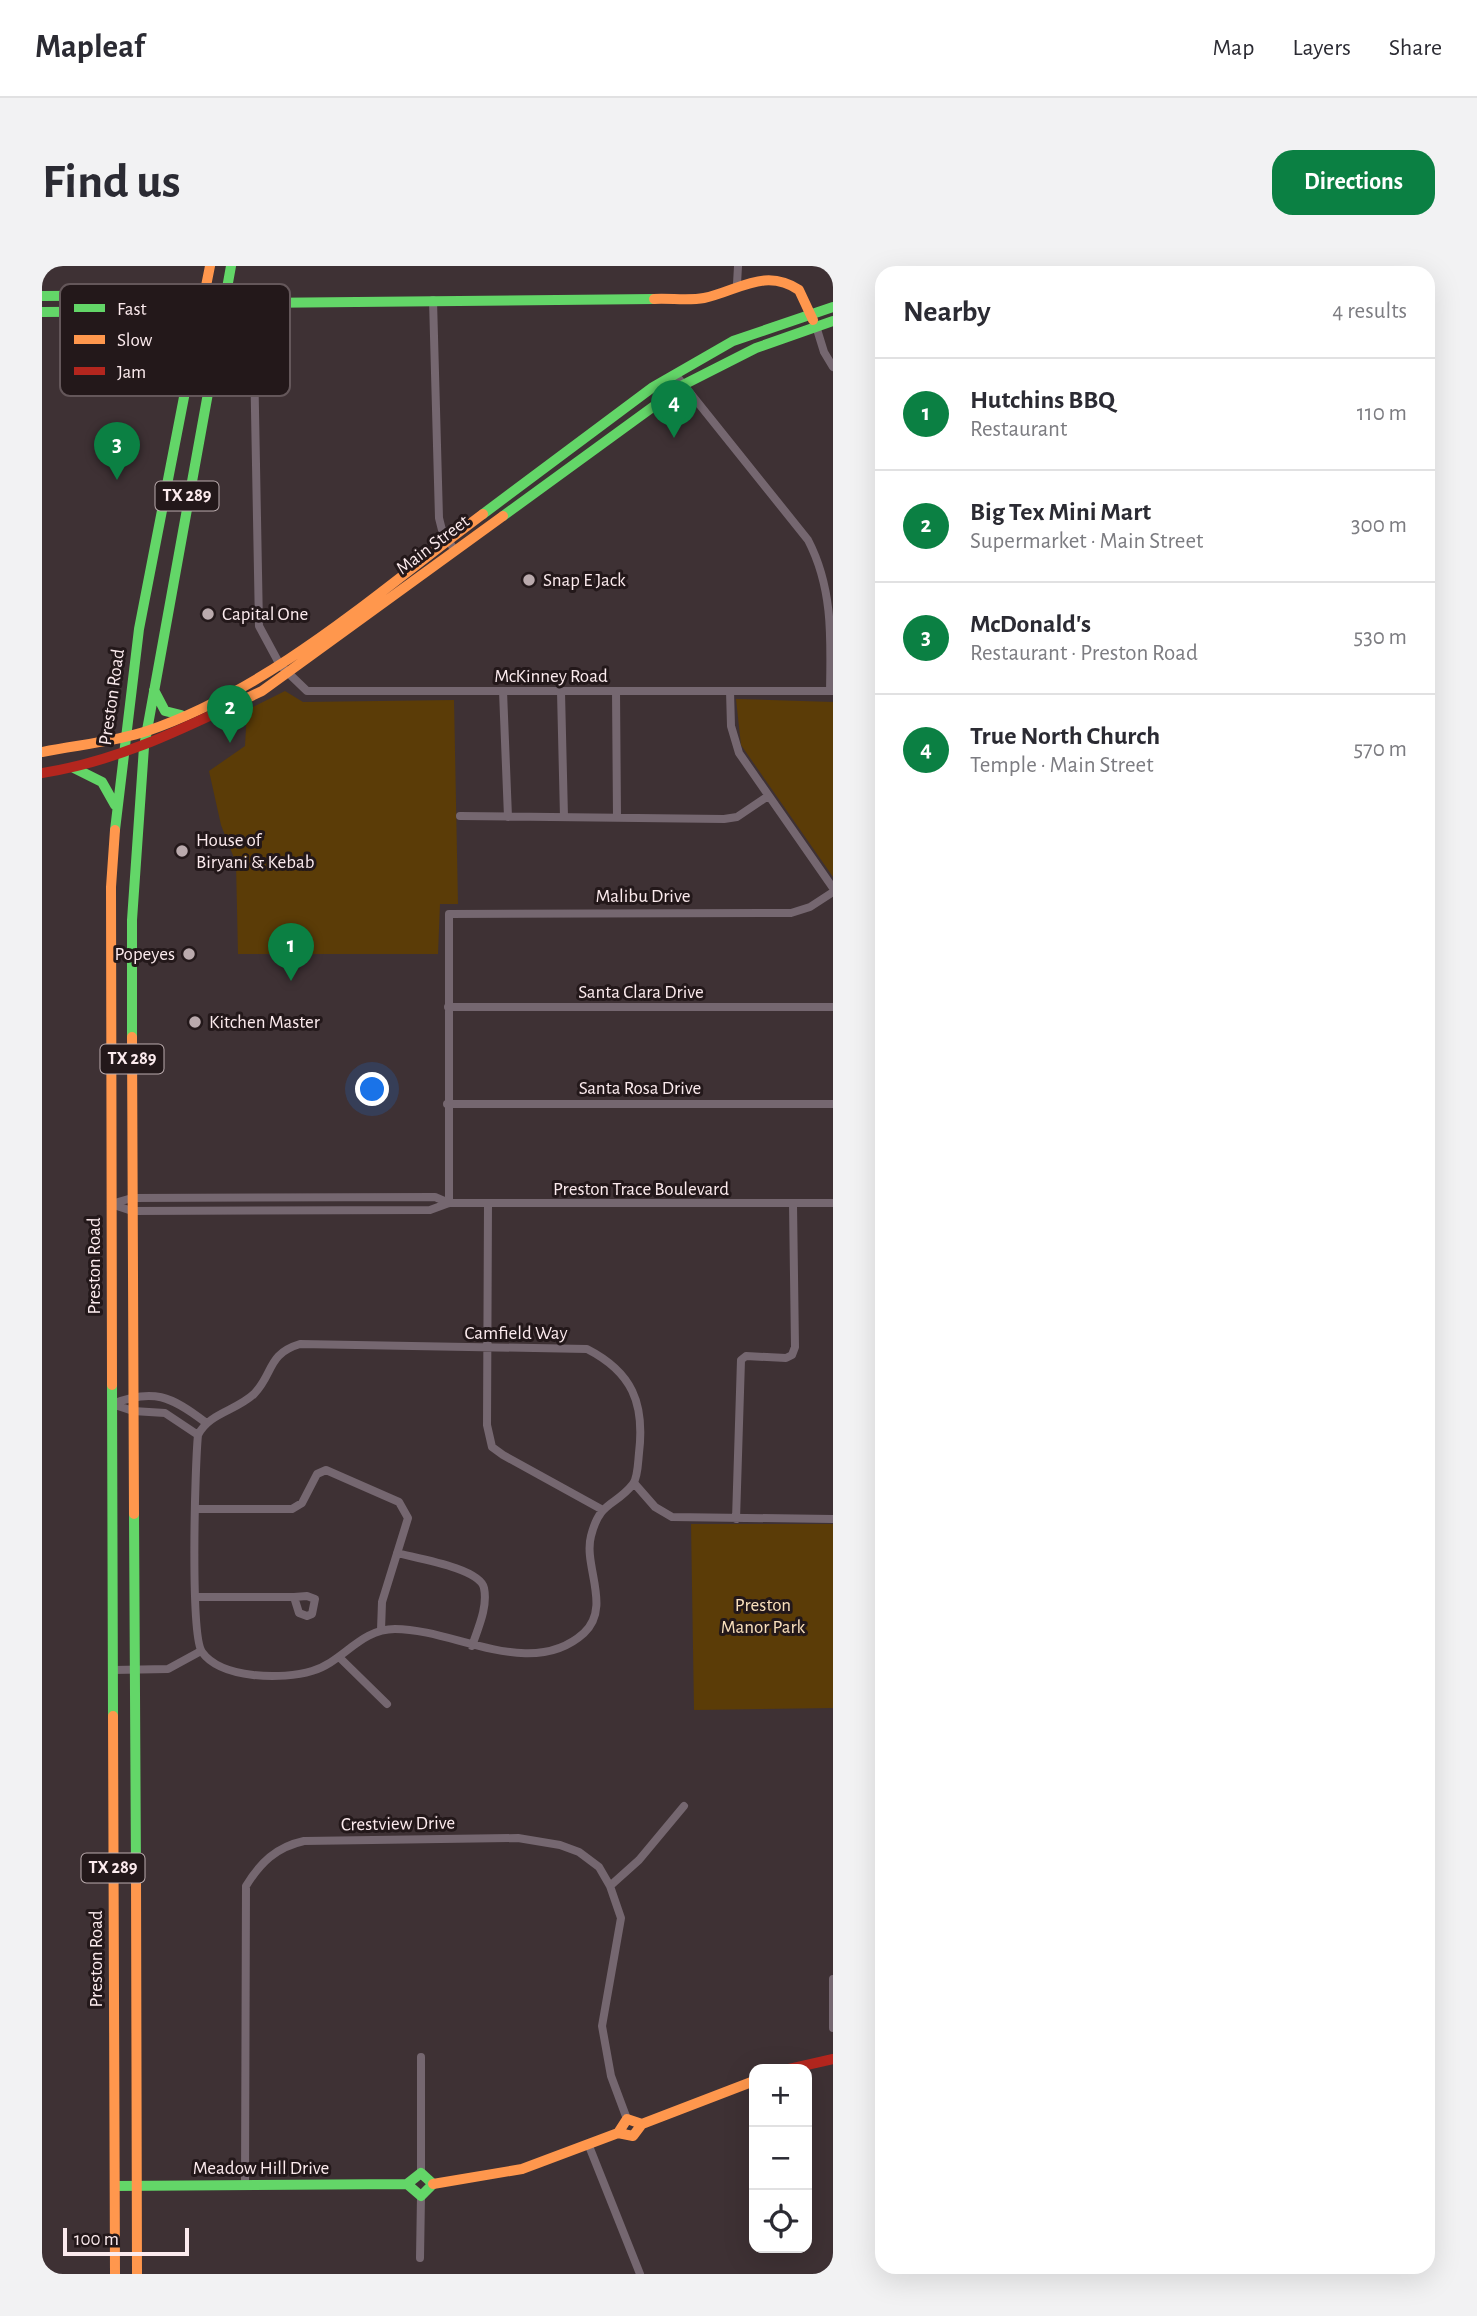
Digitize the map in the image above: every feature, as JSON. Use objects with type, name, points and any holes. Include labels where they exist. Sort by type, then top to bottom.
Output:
[{"type":"main road","name":"Preston Road","points":[[207,284],[210,266]]},
{"type":"main road","name":"Preston Road","points":[[228,284],[231,266]]},
{"type":"main road","points":[[290,302],[704,298],[737,284],[768,281],[788,284],[800,291],[816,326]]},
{"type":"main road","points":[[42,296],[60,296]]},
{"type":"main road","name":"Main Street","points":[[42,773],[74,768],[144,747],[262,691],[283,670],[447,538],[675,374],[733,341],[833,307]]},
{"type":"main road","points":[[42,312],[60,312]]},
{"type":"main road","name":"Main Street","points":[[42,752],[146,731],[283,670],[455,551],[683,385],[736,355],[788,333],[833,321]]},
{"type":"main road","name":"Preston Road","points":[[116,2274],[109,936],[123,736],[154,541],[184,396]]},
{"type":"main road","name":"Preston Road","points":[[137,2274],[132,920],[146,731],[177,548],[207,396]]},
{"type":"main road","points":[[154,541],[177,548]]},
{"type":"main road","points":[[153,686],[159,705],[165,711],[181,715]]},
{"type":"main road","points":[[74,768],[102,782],[116,808]]},
{"type":"main road","points":[[110,1020],[131,1020]]},
{"type":"main road","points":[[811,2064],[833,2059]]},
{"type":"main road","points":[[618,2133],[633,2136],[642,2124],[749,2083]]},
{"type":"main road","points":[[433,2184],[421,2173],[407,2185],[421,2196],[433,2184],[522,2169],[589,2146],[618,2133],[627,2119],[642,2124]]},
{"type":"main road","name":"Meadow Hill Drive","points":[[115,2186],[407,2185]]},
{"type":"street","points":[[737,266],[737,284]]},
{"type":"street","points":[[433,300],[439,518],[455,551]]},
{"type":"street","points":[[816,326],[824,352],[833,367]]},
{"type":"street","points":[[675,374],[808,540],[826,578],[832,620],[832,691]]},
{"type":"street","points":[[255,396],[259,626],[283,670]]},
{"type":"street","name":"McKinney Road","points":[[283,670],[307,691],[832,691]]},
{"type":"street","points":[[503,691],[508,817]]},
{"type":"street","points":[[616,691],[617,816]]},
{"type":"street","points":[[730,691],[731,726],[735,745],[833,890]]},
{"type":"street","points":[[561,692],[564,817]]},
{"type":"street","points":[[460,816],[724,819],[737,817],[768,796]]},
{"type":"street","name":"Malibu Drive","points":[[448,1007],[449,914],[791,912],[810,907],[833,890]]},
{"type":"street","points":[[448,1007],[449,1203]]},
{"type":"street","name":"Santa Clara Drive","points":[[448,1007],[833,1007]]},
{"type":"street","name":"Santa Rosa Drive","points":[[447,1104],[833,1104]]},
{"type":"street","points":[[265,1197],[265,1210]]},
{"type":"street","name":"Preston Trace Boulevard","points":[[111,1204],[132,1198],[265,1197],[435,1197],[449,1203]]},
{"type":"street","name":"Preston Trace Boulevard","points":[[111,1204],[132,1211],[430,1210],[449,1203],[833,1203]]},
{"type":"street","points":[[488,1204],[487,1425],[492,1447],[510,1460],[601,1509]]},
{"type":"street","points":[[736,1519],[741,1360],[746,1356],[786,1358],[792,1355],[795,1347],[793,1204]]},
{"type":"street","name":"Camfield Way","points":[[205,1422],[255,1393],[278,1354],[300,1344],[587,1349],[619,1368],[631,1384],[638,1408],[640,1444],[634,1483]]},
{"type":"street","points":[[112,1404],[133,1396],[158,1396],[173,1400],[205,1422],[198,1435],[194,1620],[201,1651],[225,1667],[262,1676],[309,1672],[339,1657],[368,1635],[381,1630],[404,1629],[472,1646],[543,1652],[564,1646],[583,1633],[592,1620],[596,1607],[597,1596],[589,1548],[601,1509],[634,1483],[664,1514],[736,1519],[833,1519]]},
{"type":"street","points":[[112,1404],[133,1411],[165,1413],[198,1435]]},
{"type":"street","points":[[196,1509],[292,1509],[302,1503],[317,1474],[326,1470],[377,1490],[403,1505],[408,1518],[382,1602],[381,1630]]},
{"type":"street","points":[[397,1553],[469,1572],[481,1580],[484,1588],[483,1612],[472,1646]]},
{"type":"street","points":[[195,1597],[294,1597]]},
{"type":"street","points":[[113,1670],[168,1670],[201,1651]]},
{"type":"street","points":[[339,1657],[387,1704]]},
{"type":"street","points":[[610,1886],[639,1860],[684,1806]]},
{"type":"street","name":"Crestview Drive","points":[[245,2185],[246,1886],[262,1862],[290,1844],[306,1841],[518,1838],[579,1852],[599,1867],[610,1886],[621,1918],[615,1966],[610,1979],[602,2026],[611,2076],[627,2119]]},
{"type":"street","points":[[833,1979],[833,2028]]},
{"type":"street","points":[[421,2057],[421,2173]]},
{"type":"street","points":[[589,2146],[640,2274]]},
{"type":"street","points":[[420,2258],[421,2196]]},
{"type":"green space","points":[[285,691],[303,702],[454,700],[458,904],[440,904],[438,954],[238,954],[236,863],[221,825],[209,771],[245,746],[247,710]]},
{"type":"green space","points":[[736,699],[833,702],[833,877],[741,745]]},
{"type":"green space","name":"Preston Manor Park","points":[[691,1524],[833,1524],[833,1708],[694,1710]]},
{"type":"traffic: fast","points":[[228,284],[231,266]]},
{"type":"traffic: fast","points":[[42,296],[60,296]]},
{"type":"traffic: fast","points":[[290,303],[654,299]]},
{"type":"traffic: fast","points":[[483,514],[653,387],[733,341],[833,307]]},
{"type":"traffic: fast","points":[[42,312],[60,312]]},
{"type":"traffic: fast","points":[[503,516],[683,385],[756,348],[833,321]]},
{"type":"traffic: fast","points":[[115,830],[139,629],[184,396]]},
{"type":"traffic: fast","points":[[132,1037],[132,920],[144,747],[207,396]]},
{"type":"traffic: fast","points":[[154,690],[165,711],[181,715]]},
{"type":"traffic: fast","points":[[74,768],[102,782],[115,805]]},
{"type":"traffic: fast","points":[[112,1385],[113,1716]]},
{"type":"traffic: fast","points":[[134,1514],[136,1874]]},
{"type":"traffic: fast","points":[[115,2186],[407,2184],[421,2196],[433,2184],[421,2173],[407,2184]]},
{"type":"traffic: slow","points":[[206,284],[210,266]]},
{"type":"traffic: slow","points":[[654,299],[704,298],[752,283],[775,281],[787,283],[799,290],[813,320]]},
{"type":"traffic: slow","points":[[42,752],[108,741],[147,731],[193,713],[238,690],[323,636],[483,514]]},
{"type":"traffic: slow","points":[[241,701],[262,691],[503,516]]},
{"type":"traffic: slow","points":[[112,1385],[111,887],[115,830]]},
{"type":"traffic: slow","points":[[132,1037],[134,1514]]},
{"type":"traffic: slow","points":[[113,1716],[115,2274]]},
{"type":"traffic: slow","points":[[136,1874],[137,2274]]},
{"type":"traffic: slow","points":[[642,2124],[749,2083]]},
{"type":"traffic: slow","points":[[433,2184],[522,2169],[618,2133],[633,2136],[642,2124],[627,2119],[618,2133]]},
{"type":"traffic: jam","points":[[42,773],[119,754],[241,701]]},
{"type":"traffic: jam","points":[[811,2064],[833,2059]]},
{"type":"place","name":"True North Church","points":[[674,438]]},
{"type":"place","name":"McDonald's","points":[[117,480]]},
{"type":"place","name":"Snap E Jack","points":[[529,580]]},
{"type":"place","name":"Capital One","points":[[208,614]]},
{"type":"place","name":"Big Tex Mini Mart","points":[[230,743]]},
{"type":"place","name":"House of Biryani & Kebab","points":[[182,851]]},
{"type":"place","name":"Popeyes","points":[[189,954]]},
{"type":"place","name":"Hutchins BBQ","points":[[291,981]]},
{"type":"place","name":"Kitchen Master","points":[[195,1022]]}]
